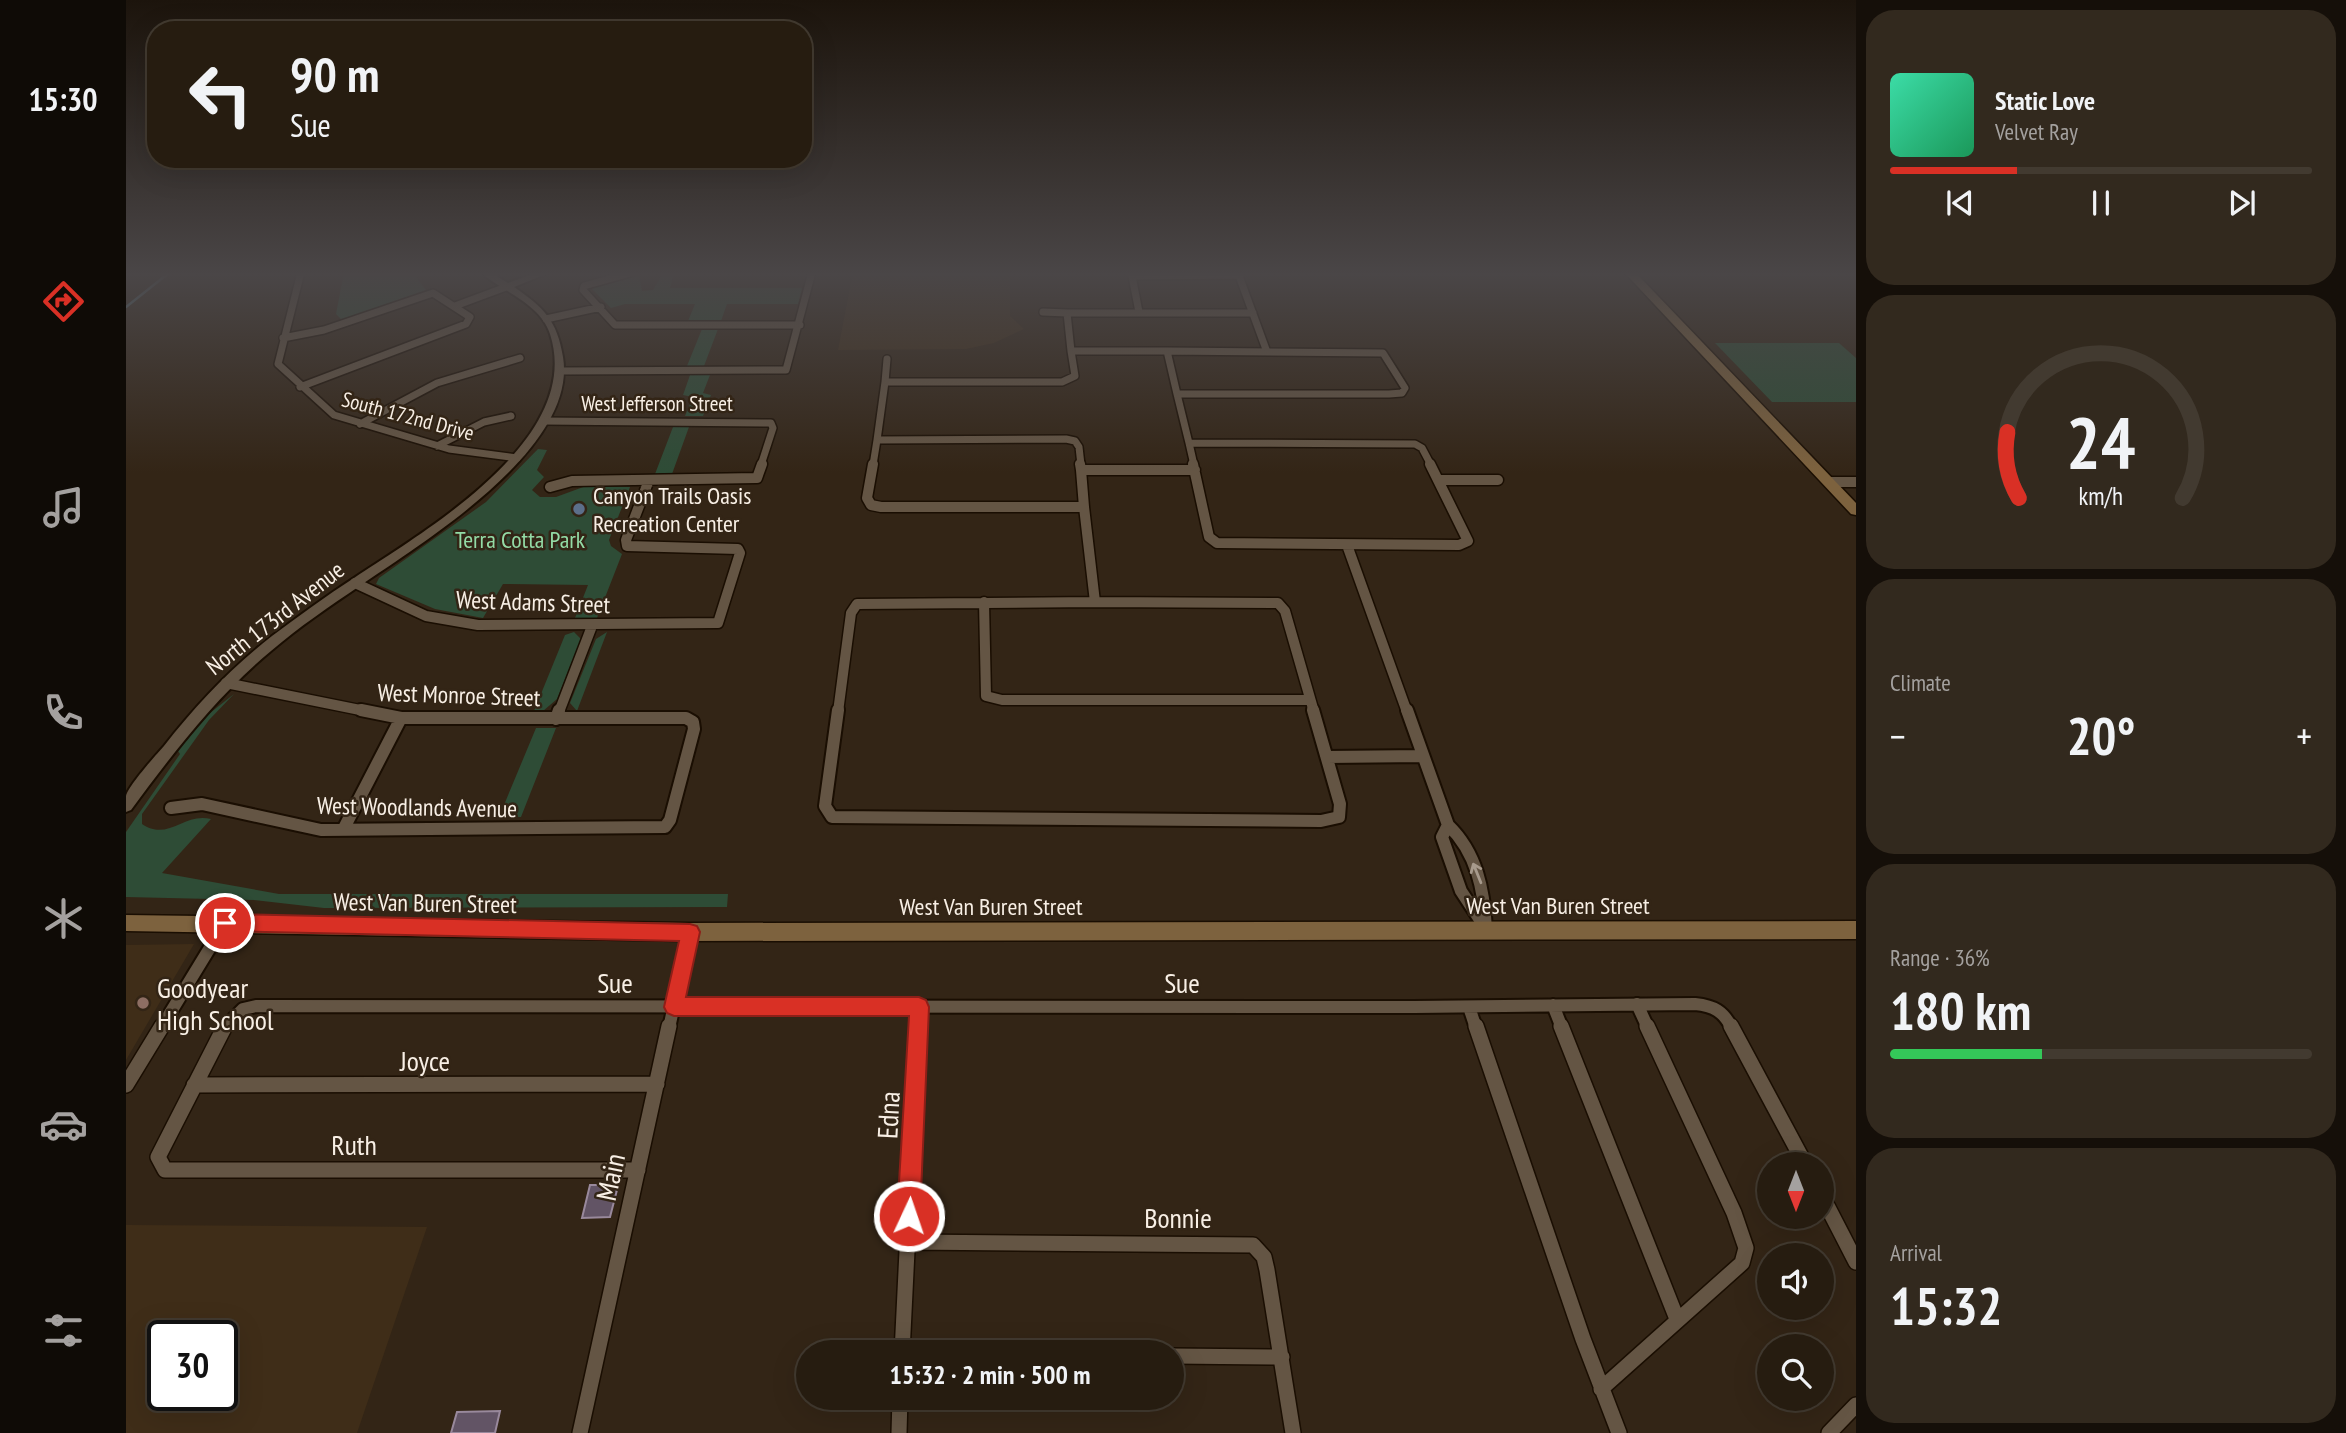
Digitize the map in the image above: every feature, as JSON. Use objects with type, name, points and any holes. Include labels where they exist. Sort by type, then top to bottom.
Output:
[{"type":"main road","points":[[1693,339],[1856,511]]},
{"type":"main road","name":"West Van Buren Street","points":[[126,923],[690,932],[1856,930]]},
{"type":"street","name":"South 172nd Drive","points":[[283,339],[278,364],[326,411],[360,424],[437,446],[517,458]]},
{"type":"street","points":[[300,387],[424,339]]},
{"type":"street","points":[[556,339],[561,371],[786,370],[796,339]]},
{"type":"street","points":[[885,382],[1071,380],[1075,376],[1070,339]]},
{"type":"street","points":[[1262,339],[1267,352]]},
{"type":"street","points":[[1072,351],[1383,353],[1388,357],[1405,388],[1402,393],[1389,394],[1177,394]]},
{"type":"street","points":[[1167,351],[1209,537],[1217,543],[1459,545],[1468,541],[1422,448],[1415,444],[1189,443]]},
{"type":"street","points":[[360,424],[391,403],[486,365],[520,358]]},
{"type":"street","points":[[887,359],[867,498],[871,505],[1084,507]]},
{"type":"street","name":"North 173rd Avenue","points":[[126,806],[173,742],[226,683],[267,647],[466,507],[517,458],[543,421],[561,371]]},
{"type":"street","points":[[437,446],[484,422],[511,416]]},
{"type":"street","name":"West Jefferson Street","points":[[543,421],[771,423],[773,428],[757,478],[649,480]]},
{"type":"street","points":[[877,440],[1075,440],[1079,447],[1095,602]]},
{"type":"street","points":[[1081,470],[1195,470]]},
{"type":"street","points":[[550,487],[572,481],[649,480]]},
{"type":"street","name":"West Adams Street","points":[[355,583],[426,616],[448,622],[478,625],[592,626],[718,623],[740,553],[738,549],[628,546],[626,540],[649,480]]},
{"type":"street","points":[[1438,480],[1498,480]]},
{"type":"street","points":[[1829,482],[1856,482]]},
{"type":"street","points":[[1348,545],[1448,825],[1462,836],[1485,894],[1486,929]]},
{"type":"street","points":[[870,602],[984,602],[1278,603],[1285,611],[1340,804],[1339,817],[1321,821],[832,817],[825,806],[851,612],[857,604],[870,602]]},
{"type":"street","points":[[984,602],[986,696],[1002,700],[1310,700]]},
{"type":"street","points":[[556,719],[592,626]]},
{"type":"street","name":"West Monroe Street","points":[[226,683],[401,718],[685,718],[693,722],[691,742],[670,820],[665,827]]},
{"type":"street","points":[[343,830],[401,718]]},
{"type":"street","points":[[1326,757],[1423,756]]},
{"type":"street","name":"West Woodlands Avenue","points":[[172,808],[202,804],[321,830],[665,827]]},
{"type":"street","points":[[1448,825],[1442,837],[1461,891],[1486,929]]},
{"type":"street","points":[[126,1085],[225,923]]},
{"type":"street","name":"Main","points":[[580,1433],[690,932]]},
{"type":"street","points":[[1553,1004],[1677,1319]]},
{"type":"street","points":[[1601,1389],[1742,1263],[1746,1248],[1734,1213],[1637,1004]]},
{"type":"street","name":"Sue","points":[[194,1085],[225,1026],[243,1009],[256,1006],[1704,1005],[1713,1006],[1725,1015],[1738,1034],[1799,1152]]},
{"type":"street","name":"Edna","points":[[903,1340],[919,1007]]},
{"type":"street","points":[[1469,1007],[1601,1389],[1619,1433]]},
{"type":"street","name":"Joyce","points":[[194,1085],[657,1084]]},
{"type":"street","name":"Ruth","points":[[194,1085],[161,1146],[158,1157],[165,1170],[638,1170]]},
{"type":"street","points":[[1834,1219],[1856,1262]]},
{"type":"street","name":"Bonnie","points":[[908,1242],[1253,1245],[1264,1256],[1293,1433]]},
{"type":"street","points":[[1184,1356],[1282,1357]]},
{"type":"street","points":[[1829,1433],[1856,1405]]},
{"type":"street","points":[[899,1433],[900,1410]]},
{"type":"shaded area","points":[[840,339],[1003,339],[966,349],[838,350]]},
{"type":"shaded area","name":"Goodyear High School","points":[[194,944],[126,1060],[126,945]]},
{"type":"shaded area","points":[[126,1225],[427,1227],[357,1433],[126,1433]]},
{"type":"green space","points":[[698,339],[714,339],[704,366],[687,366]]},
{"type":"green space","points":[[1715,343],[1839,343],[1856,358],[1856,402],[1772,402]]},
{"type":"green space","points":[[690,375],[710,375],[703,393],[711,395],[703,416],[685,416],[693,397],[683,395]]},
{"type":"green space","points":[[673,427],[689,427],[672,474],[655,474]]},
{"type":"green space","name":"Terra Cotta Park","points":[[538,449],[547,450],[537,470],[544,477],[532,490],[540,497],[556,497],[586,486],[630,487],[609,540],[611,546],[622,554],[597,618],[575,618],[588,585],[503,584],[483,618],[435,609],[376,584],[379,578],[486,502]]},
{"type":"green space","points":[[574,632],[581,639],[557,699],[543,711],[534,711],[565,635]]},
{"type":"green space","points":[[607,632],[577,711],[570,703],[596,639]]},
{"type":"green space","points":[[234,694],[209,720],[142,814],[142,824],[160,830],[192,819],[211,819],[162,873],[279,894],[728,894],[727,907],[324,908],[254,900],[126,897],[126,832],[180,754],[178,751],[205,717]]},
{"type":"green space","points":[[536,728],[556,728],[521,817],[499,817]]},
{"type":"building","points":[[590,1185],[610,1185],[617,1190],[610,1217],[582,1218]]},
{"type":"building","points":[[500,1411],[495,1433],[451,1433],[457,1412]]},
{"type":"place","name":"Canyon Trails Oasis Recreation Center","points":[[579,509]]},
{"type":"place","name":"Goodyear High School","points":[[143,1003]]},
{"type":"route","points":[[225,923],[690,932],[674,1007],[919,1007],[909,1216]]}]
